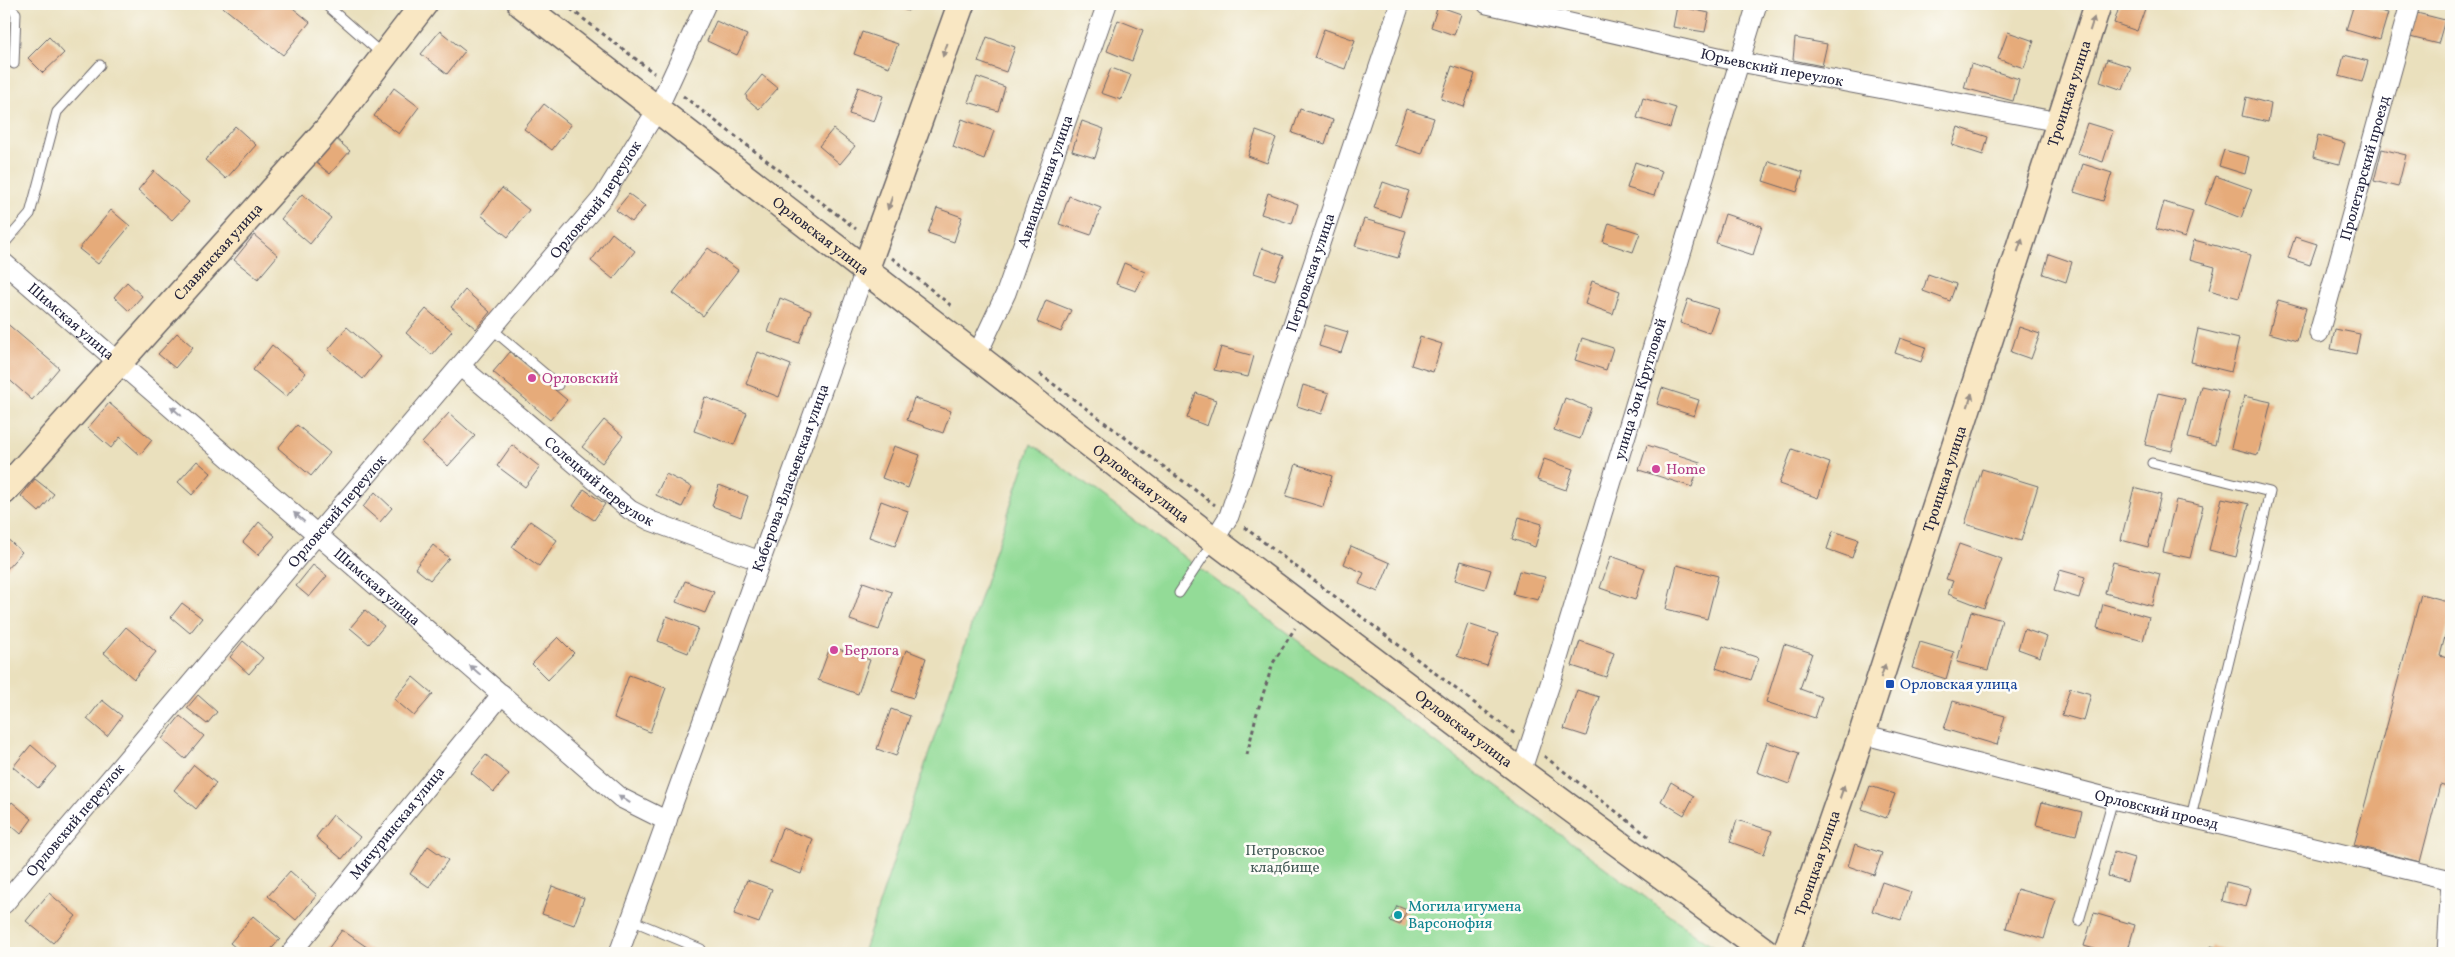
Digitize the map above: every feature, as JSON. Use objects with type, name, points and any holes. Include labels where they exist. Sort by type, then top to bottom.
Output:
[{"type":"main road","name":"Славянская улица","points":[[4,491],[118,361],[327,130],[424,4]]},
{"type":"main road","name":"Орловская улица","points":[[521,4],[1214,540],[1521,772],[1768,953]]},
{"type":"main road","name":"Каберова-Власьевская улица","points":[[865,271],[961,4]]},
{"type":"main road","name":"Троицкая улица","points":[[1786,953],[1862,734],[2098,4]]},
{"type":"street","name":"Орловский переулок","points":[[4,904],[603,197],[657,110],[706,4]]},
{"type":"street","name":"Авиационная улица","points":[[976,357],[1006,293],[1107,4]]},
{"type":"street","name":"Петровская улица","points":[[1214,540],[1229,516],[1400,4]]},
{"type":"street","name":"Юрьевский переулок","points":[[1487,4],[1740,62],[2060,122]]},
{"type":"street","name":"улица Зои Кругловой","points":[[1521,772],[1757,4]]},
{"type":"street","name":"Пролетарский проезд","points":[[2319,333],[2410,4]]},
{"type":"street","name":"Шимская улица","points":[[4,263],[318,533],[621,798],[667,821]]},
{"type":"street","name":"Каберова-Власьевская улица","points":[[619,953],[865,271]]},
{"type":"street","name":"Солецкий переулок","points":[[460,366],[630,510],[651,521],[760,561]]},
{"type":"street","name":"Мичуринская улица","points":[[291,953],[502,694]]},
{"type":"street","name":"Орловский проезд","points":[[1862,734],[2451,880]]},
{"type":"street","points":[[2447,953],[2451,880]]},
{"type":"lane","points":[[6,4],[16,13],[14,64]]},
{"type":"lane","points":[[325,4],[384,56]]},
{"type":"lane","points":[[4,244],[30,214],[57,112],[100,65]]},
{"type":"lane","points":[[492,329],[558,385]]},
{"type":"lane","points":[[2152,463],[2270,492],[2191,817]]},
{"type":"lane","points":[[1179,593],[1214,540]]},
{"type":"lane","points":[[2079,921],[2114,798]]},
{"type":"lane","points":[[631,920],[700,949],[699,953]]},
{"type":"path","points":[[564,4],[875,244],[957,310]]},
{"type":"path","points":[[1033,370],[1229,516],[1655,841]]},
{"type":"path","points":[[1247,755],[1256,716],[1273,663],[1307,610]]},
{"type":"green space","name":"Петровское кладбище","points":[[1031,444],[1721,953],[863,953]]},
{"type":"building","points":[[219,4],[288,4],[310,22],[283,55]]},
{"type":"building","points":[[887,4],[910,4],[908,11]]},
{"type":"building","points":[[2120,4],[2146,6],[2137,31],[2114,23]]},
{"type":"building","points":[[2354,4],[2388,13],[2380,40],[2346,30]]},
{"type":"building","points":[[1438,6],[1461,14],[1454,35],[1431,27]]},
{"type":"building","points":[[1677,6],[1709,13],[1705,32],[1673,27]]},
{"type":"building","points":[[2417,13],[2445,20],[2438,44],[2410,37]]},
{"type":"building","points":[[1118,20],[1143,30],[1132,61],[1107,51]]},
{"type":"building","points":[[716,21],[747,35],[737,55],[707,41]]},
{"type":"building","points":[[1324,29],[1355,40],[1345,69],[1314,58]]},
{"type":"building","points":[[440,31],[465,51],[447,74],[421,54]]},
{"type":"building","points":[[862,32],[898,44],[889,67],[854,54]]},
{"type":"building","points":[[2008,32],[2034,41],[2024,68],[1998,59]]},
{"type":"building","points":[[49,37],[64,53],[43,73],[28,58]]},
{"type":"building","points":[[987,37],[1015,47],[1006,72],[978,62]]},
{"type":"building","points":[[1795,38],[1827,44],[1822,66],[1793,60]]},
{"type":"building","points":[[2344,55],[2368,61],[2362,82],[2339,76]]},
{"type":"building","points":[[2107,59],[2131,67],[2123,90],[2100,82]]},
{"type":"building","points":[[1971,64],[2019,79],[2013,101],[1964,88]]},
{"type":"building","points":[[1452,66],[1475,74],[1464,107],[1441,99]]},
{"type":"building","points":[[1111,68],[1131,75],[1121,100],[1101,93]]},
{"type":"building","points":[[762,75],[778,88],[759,109],[747,99],[746,95]]},
{"type":"building","points":[[977,77],[1005,87],[998,111],[968,102]]},
{"type":"building","points":[[858,87],[883,96],[874,122],[849,114]]},
{"type":"building","points":[[394,88],[419,107],[399,134],[374,116]]},
{"type":"building","points":[[2246,97],[2271,104],[2268,122],[2242,116]]},
{"type":"building","points":[[1643,98],[1676,108],[1670,128],[1637,118]]},
{"type":"building","points":[[544,104],[571,125],[552,150],[524,129]]},
{"type":"building","points":[[1300,109],[1333,120],[1325,144],[1292,133]]},
{"type":"building","points":[[1406,109],[1434,118],[1422,154],[1394,145]]},
{"type":"building","points":[[962,119],[994,131],[984,159],[953,147]]},
{"type":"building","points":[[1082,121],[1104,129],[1095,158],[1072,151]]},
{"type":"building","points":[[2087,123],[2113,131],[2103,162],[2077,153]]},
{"type":"building","points":[[235,126],[256,145],[226,179],[205,160]]},
{"type":"building","points":[[1958,127],[1988,137],[1983,155],[1952,145]]},
{"type":"building","points":[[833,129],[855,146],[840,164],[819,146]]},
{"type":"building","points":[[1256,131],[1276,138],[1267,163],[1248,156]]},
{"type":"building","points":[[2318,135],[2345,143],[2339,164],[2313,157]]},
{"type":"building","points":[[334,137],[350,151],[330,174],[314,161]]},
{"type":"building","points":[[2382,149],[2406,155],[2398,187],[2374,181]]},
{"type":"building","points":[[2224,150],[2249,157],[2245,174],[2219,166]]},
{"type":"building","points":[[1769,161],[1803,172],[1797,192],[1763,181]]},
{"type":"building","points":[[1635,162],[1662,171],[1654,196],[1627,188]]},
{"type":"building","points":[[2083,164],[2112,173],[2103,201],[2074,192]]},
{"type":"building","points":[[154,171],[189,202],[172,220],[138,190]]},
{"type":"building","points":[[2216,176],[2252,189],[2241,218],[2205,204]]},
{"type":"building","points":[[1383,182],[1409,191],[1400,217],[1374,208]]},
{"type":"building","points":[[502,188],[529,210],[508,237],[481,215]]},
{"type":"building","points":[[1268,193],[1298,204],[1292,224],[1261,214]]},
{"type":"building","points":[[302,194],[331,218],[310,244],[281,219]]},
{"type":"building","points":[[629,194],[645,206],[632,222],[616,210]]},
{"type":"building","points":[[1069,196],[1101,208],[1091,235],[1059,224]]},
{"type":"building","points":[[2164,202],[2193,211],[2185,238],[2156,229]]},
{"type":"building","points":[[937,208],[962,217],[954,242],[928,233]]},
{"type":"building","points":[[111,210],[130,226],[98,264],[79,249]]},
{"type":"building","points":[[1725,214],[1762,226],[1753,255],[1716,243]]},
{"type":"building","points":[[1364,219],[1406,231],[1398,258],[1355,246]]},
{"type":"building","points":[[1609,223],[1640,233],[1633,252],[1603,242]]},
{"type":"building","points":[[612,233],[635,251],[613,279],[591,261]]},
{"type":"building","points":[[254,235],[278,255],[258,279],[234,260]]},
{"type":"building","points":[[2295,237],[2317,244],[2310,265],[2288,258]]},
{"type":"building","points":[[2194,240],[2251,255],[2239,298],[2209,290],[2215,267],[2189,260]]},
{"type":"building","points":[[708,248],[738,270],[703,316],[673,293]]},
{"type":"building","points":[[1262,248],[1284,256],[1275,280],[1254,273]]},
{"type":"building","points":[[2049,254],[2072,262],[2066,282],[2043,274]]},
{"type":"building","points":[[1124,263],[1145,272],[1136,291],[1116,284]]},
{"type":"building","points":[[1928,274],[1956,284],[1950,301],[1923,291]]},
{"type":"building","points":[[1592,281],[1620,291],[1613,314],[1585,304]]},
{"type":"building","points":[[127,282],[142,296],[129,311],[114,297]]},
{"type":"building","points":[[465,290],[490,312],[476,329],[451,307]]},
{"type":"building","points":[[780,298],[811,311],[799,343],[768,332]]},
{"type":"building","points":[[1688,299],[1718,309],[1709,333],[1680,323]]},
{"type":"building","points":[[1046,300],[1071,310],[1061,332],[1037,322]]},
{"type":"building","points":[[2278,300],[2306,308],[2297,341],[2269,333]]},
{"type":"building","points":[[426,309],[452,331],[432,355],[406,333]]},
{"type":"building","points":[[4,321],[59,368],[32,400],[4,375]]},
{"type":"building","points":[[1325,325],[1348,332],[1341,353],[1319,346]]},
{"type":"building","points":[[347,327],[381,357],[363,379],[328,350]]},
{"type":"building","points":[[2019,327],[2040,334],[2031,359],[2011,352]]},
{"type":"building","points":[[2198,329],[2239,339],[2231,372],[2191,362]]},
{"type":"building","points":[[2335,329],[2360,334],[2356,354],[2331,349]]},
{"type":"building","points":[[177,333],[193,347],[175,368],[158,354]]},
{"type":"building","points":[[1420,337],[1442,344],[1433,372],[1411,365]]},
{"type":"building","points":[[1582,338],[1613,348],[1606,370],[1575,360]]},
{"type":"building","points":[[1900,338],[1926,347],[1921,362],[1895,353]]},
{"type":"building","points":[[272,345],[306,373],[286,397],[253,370]]},
{"type":"building","points":[[1221,347],[1254,356],[1248,377],[1214,370]]},
{"type":"building","points":[[510,352],[567,400],[550,420],[493,372]]},
{"type":"building","points":[[758,352],[791,365],[779,397],[746,384]]},
{"type":"building","points":[[1303,385],[1329,393],[1322,414],[1297,406]]},
{"type":"building","points":[[2201,386],[2228,392],[2215,445],[2188,438]]},
{"type":"building","points":[[1662,388],[1699,400],[1694,416],[1657,404]]},
{"type":"building","points":[[1196,393],[1216,400],[1207,426],[1187,418]]},
{"type":"building","points":[[2158,393],[2185,399],[2172,451],[2145,445]]},
{"type":"building","points":[[2244,396],[2271,402],[2258,455],[2231,448]]},
{"type":"building","points":[[705,397],[747,413],[734,445],[694,431]]},
{"type":"building","points":[[914,398],[951,411],[943,433],[907,420]]},
{"type":"building","points":[[1565,398],[1591,408],[1580,439],[1554,430]]},
{"type":"building","points":[[109,403],[152,440],[140,455],[120,437],[111,448],[88,428]]},
{"type":"building","points":[[449,413],[475,436],[448,466],[422,443]]},
{"type":"building","points":[[604,420],[623,436],[602,463],[582,447]]},
{"type":"building","points":[[297,425],[330,453],[311,476],[278,448]]},
{"type":"building","points":[[512,445],[540,467],[525,487],[497,466]]},
{"type":"building","points":[[1647,445],[1700,462],[1692,487],[1639,470]]},
{"type":"building","points":[[894,446],[920,455],[908,488],[882,478]]},
{"type":"building","points":[[1792,449],[1830,463],[1818,498],[1779,484]]},
{"type":"building","points":[[1544,459],[1573,469],[1566,490],[1537,480]]},
{"type":"building","points":[[197,461],[211,473],[192,495],[178,482]]},
{"type":"building","points":[[1296,464],[1332,476],[1323,507],[1286,496]]},
{"type":"building","points":[[1982,469],[2038,486],[2021,541],[1965,524]]},
{"type":"building","points":[[666,474],[692,487],[682,507],[656,495]]},
{"type":"building","points":[[35,479],[54,494],[39,512],[21,496]]},
{"type":"building","points":[[719,485],[748,496],[741,517],[712,506]]},
{"type":"building","points":[[2134,488],[2161,495],[2148,547],[2121,540]]},
{"type":"building","points":[[584,489],[605,504],[594,520],[573,506]]},
{"type":"building","points":[[375,492],[392,508],[380,522],[363,507]]},
{"type":"building","points":[[2222,498],[2249,504],[2236,557],[2209,550]]},
{"type":"building","points":[[2176,500],[2203,506],[2190,558],[2163,552]]},
{"type":"building","points":[[881,501],[908,511],[895,546],[869,537]]},
{"type":"building","points":[[1519,517],[1542,524],[1535,547],[1512,539]]},
{"type":"building","points":[[530,521],[557,540],[539,566],[512,547]]},
{"type":"building","points":[[259,522],[275,536],[258,555],[243,542]]},
{"type":"building","points":[[1833,531],[1858,539],[1852,558],[1827,549]]},
{"type":"building","points":[[4,536],[22,552],[5,571],[4,570]]},
{"type":"building","points":[[1959,544],[2002,559],[1984,608],[1948,594],[1953,581],[1946,579]]},
{"type":"building","points":[[433,545],[449,558],[430,580],[415,568]]},
{"type":"building","points":[[1351,546],[1390,563],[1378,592],[1359,584],[1364,573],[1344,564]]},
{"type":"building","points":[[1611,556],[1645,568],[1635,600],[1600,588]]},
{"type":"building","points":[[1461,561],[1491,570],[1485,589],[1455,580]]},
{"type":"building","points":[[2113,562],[2160,574],[2152,606],[2105,593]]},
{"type":"building","points":[[313,565],[327,576],[309,597],[296,586]]},
{"type":"building","points":[[1677,565],[1718,576],[1707,619],[1666,609]]},
{"type":"building","points":[[2060,570],[2085,577],[2079,598],[2054,591]]},
{"type":"building","points":[[1519,571],[1545,577],[1538,600],[1513,594]]},
{"type":"building","points":[[685,581],[714,592],[705,613],[676,602]]},
{"type":"building","points":[[863,582],[892,592],[879,630],[850,620]]},
{"type":"building","points":[[2421,594],[2451,602],[2451,613],[2440,656],[2451,659],[2451,788],[2440,785],[2420,862],[2354,845]]},
{"type":"building","points":[[182,603],[202,618],[190,633],[171,617]]},
{"type":"building","points":[[2103,604],[2149,617],[2143,641],[2097,628]]},
{"type":"building","points":[[365,610],[384,626],[369,644],[350,628]]},
{"type":"building","points":[[1971,611],[2002,620],[1988,670],[1957,662]]},
{"type":"building","points":[[667,616],[698,628],[688,653],[658,641]]},
{"type":"building","points":[[1468,624],[1498,634],[1487,666],[1457,656]]},
{"type":"building","points":[[126,627],[156,652],[134,679],[104,653]]},
{"type":"building","points":[[2024,629],[2047,637],[2040,657],[2018,649]]},
{"type":"building","points":[[558,637],[574,653],[548,680],[532,664]]},
{"type":"building","points":[[243,641],[263,658],[249,674],[230,657]]},
{"type":"building","points":[[1580,641],[1614,653],[1606,677],[1572,666]]},
{"type":"building","points":[[1920,642],[1954,652],[1946,679],[1912,668]]},
{"type":"building","points":[[1784,644],[1812,653],[1800,689],[1822,697],[1815,718],[1766,702]]},
{"type":"building","points":[[1723,646],[1759,658],[1751,680],[1716,668]]},
{"type":"building","points":[[836,648],[870,660],[858,694],[818,680],[829,650]]},
{"type":"building","points":[[906,650],[926,658],[913,698],[892,691]]},
{"type":"building","points":[[629,675],[666,688],[650,732],[614,718]]},
{"type":"building","points":[[413,677],[433,694],[414,716],[394,699]]},
{"type":"building","points":[[2070,688],[2091,694],[2084,721],[2062,715]]},
{"type":"building","points":[[1577,690],[1599,697],[1586,736],[1564,729]]},
{"type":"building","points":[[198,695],[217,712],[207,724],[187,708]]},
{"type":"building","points":[[102,700],[122,716],[107,736],[87,719]]},
{"type":"building","points":[[1953,701],[2005,716],[1997,745],[1944,729]]},
{"type":"building","points":[[891,709],[910,716],[896,756],[877,749]]},
{"type":"building","points":[[180,716],[204,736],[185,759],[162,739]]},
{"type":"building","points":[[1767,742],[1799,753],[1789,784],[1757,772]]},
{"type":"building","points":[[31,745],[56,767],[38,788],[13,767]]},
{"type":"building","points":[[486,755],[509,774],[494,792],[471,773]]},
{"type":"building","points":[[194,765],[216,783],[196,809],[174,790]]},
{"type":"building","points":[[1671,782],[1694,796],[1684,815],[1661,801]]},
{"type":"building","points":[[1870,786],[1895,794],[1886,818],[1862,809]]},
{"type":"building","points":[[12,802],[32,819],[21,834],[4,819],[4,812]]},
{"type":"building","points":[[2042,802],[2082,812],[2076,835],[2036,825]]},
{"type":"building","points":[[333,815],[360,837],[342,859],[316,837]]},
{"type":"building","points":[[1737,820],[1772,831],[1764,854],[1730,842]]},
{"type":"building","points":[[782,828],[813,839],[801,874],[770,862]]},
{"type":"building","points":[[1855,844],[1882,853],[1874,875],[1848,866]]},
{"type":"building","points":[[428,846],[448,860],[429,887],[410,874]]},
{"type":"building","points":[[2114,852],[2134,858],[2127,882],[2108,876]]},
{"type":"building","points":[[290,871],[317,895],[296,920],[268,896]]},
{"type":"building","points":[[747,880],[772,889],[759,923],[734,914]]},
{"type":"building","points":[[1882,882],[1911,892],[1901,920],[1872,911]]},
{"type":"building","points":[[2226,882],[2251,888],[2246,907],[2222,901]]},
{"type":"building","points":[[552,886],[584,898],[574,925],[542,914]]},
{"type":"building","points":[[2017,889],[2056,900],[2044,939],[2006,928]]},
{"type":"building","points":[[49,893],[76,916],[53,943],[26,921]]},
{"type":"building","name":"Могила игумена Варсонофия","points":[[1397,906],[1407,910],[1400,925],[1390,921]]},
{"type":"building","points":[[2094,913],[2135,925],[2127,953],[2108,953],[2084,946]]},
{"type":"building","points":[[253,916],[280,939],[268,953],[242,953],[230,943]]},
{"type":"building","points":[[342,930],[374,952],[325,953]]},
{"type":"building","points":[[2211,946],[2237,953],[2209,953]]},
{"type":"place","name":"Орловский","points":[[532,378]]},
{"type":"place","name":"Home","points":[[1656,469]]},
{"type":"place","name":"Берлога","points":[[834,650]]},
{"type":"place","name":"Орловская улица","points":[[1890,684]]},
{"type":"place","name":"Могила игумена Варсонофия","points":[[1398,915]]}]
